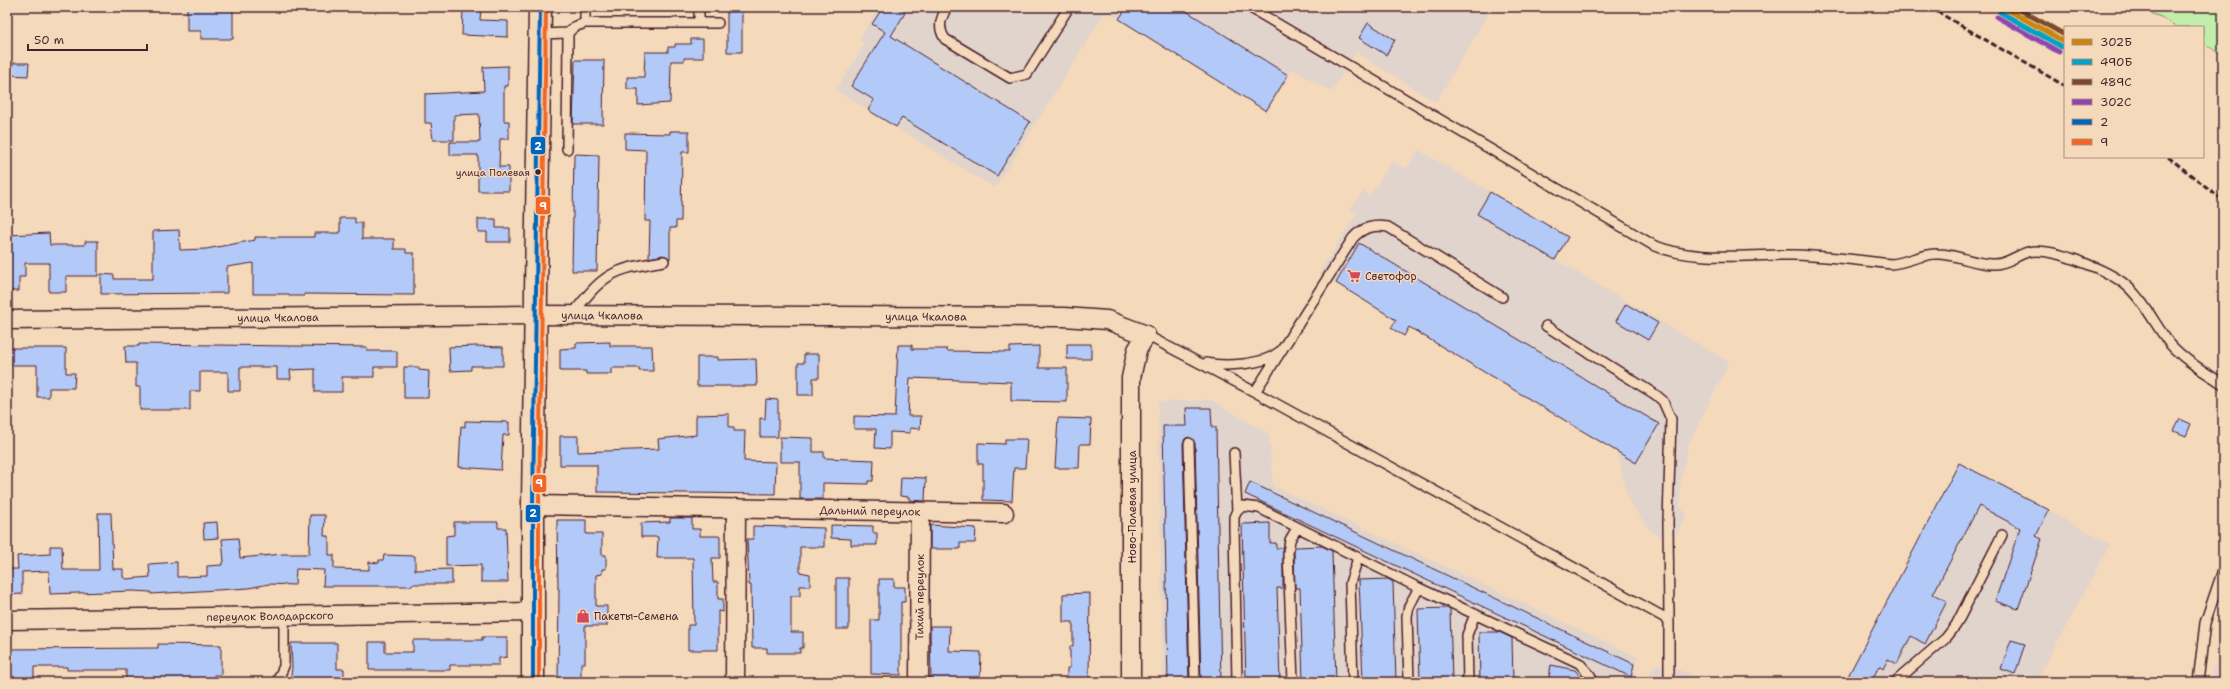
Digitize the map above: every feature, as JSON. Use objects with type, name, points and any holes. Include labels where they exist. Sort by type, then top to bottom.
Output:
[{"type":"main road","points":[[533,682],[533,505],[540,7]]},
{"type":"street","name":"улица Чкалова","points":[[7,320],[536,315],[1078,317],[1107,320],[1146,335]]},
{"type":"street","name":"Ново-Полевая улица","points":[[1131,682],[1131,378],[1137,350],[1146,335]]},
{"type":"street","name":"Дальний переулок","points":[[533,505],[1004,513]]},
{"type":"street","points":[[735,682],[736,508]]},
{"type":"street","name":"Тихий переулок","points":[[919,682],[920,512]]},
{"type":"street","name":"переулок Володарского","points":[[7,620],[533,612]]},
{"type":"lane","points":[[585,7],[586,23]]},
{"type":"lane","points":[[699,7],[699,23]]},
{"type":"lane","points":[[948,7],[940,24],[941,33],[944,39],[1010,78],[1026,74],[1069,7]]},
{"type":"lane","points":[[1249,7],[1664,250],[1692,255],[1794,255],[1891,264],[1904,263],[1936,254],[1947,254],[1982,264],[1997,264],[2029,252],[2042,251],[2061,255],[2114,276],[2127,286],[2139,298],[2172,345],[2191,362],[2223,384]]},
{"type":"lane","points":[[540,34],[568,33],[580,24],[586,23],[718,23]]},
{"type":"lane","points":[[567,149],[568,33]]},
{"type":"lane","points":[[1255,392],[1353,238],[1359,231],[1370,227],[1388,227],[1502,297]]},
{"type":"lane","points":[[572,315],[595,286],[607,276],[630,267],[664,261]]},
{"type":"lane","points":[[1546,326],[1656,395],[1663,400],[1668,408],[1672,429],[1668,522],[1668,682]]},
{"type":"lane","points":[[1146,335],[1199,361],[1669,620]]},
{"type":"lane","points":[[1199,361],[1215,365],[1254,362],[1271,358],[1283,348]]},
{"type":"lane","points":[[1189,443],[1195,682]]},
{"type":"lane","points":[[1234,453],[1237,511]]},
{"type":"lane","points":[[1237,682],[1234,517],[1237,511],[1243,506],[1250,506],[1419,588],[1579,662],[1590,675],[1593,682]]},
{"type":"lane","points":[[1293,682],[1288,552],[1290,540],[1297,528]]},
{"type":"lane","points":[[1895,682],[1946,638],[1956,625],[2002,535]]},
{"type":"lane","points":[[1353,682],[1350,582],[1358,558]]},
{"type":"lane","points":[[2198,682],[2205,623],[2223,570]]},
{"type":"lane","points":[[1409,682],[1407,616],[1409,606],[1419,588]]},
{"type":"lane","points":[[1468,682],[1467,635],[1475,614]]},
{"type":"lane","points":[[278,682],[284,666],[284,616]]},
{"type":"shaded area","points":[[879,7],[1492,7],[1436,102],[1356,52],[1332,92],[1292,69],[1266,111],[1106,11],[995,188],[836,90],[865,44],[859,40]]},
{"type":"shaded area","points":[[1418,150],[1568,237],[1556,260],[1729,362],[1688,445],[1680,485],[1680,507],[1686,516],[1674,538],[1663,538],[1651,531],[1629,502],[1617,452],[1319,273],[1357,214],[1350,210],[1363,191],[1370,196],[1392,161],[1407,169]]},
{"type":"shaded area","points":[[1211,400],[1269,434],[1273,486],[1638,657],[1632,682],[1163,682],[1158,402]]},
{"type":"shaded area","points":[[1959,463],[2110,544],[2036,682],[1845,682]]},
{"type":"shaded area","points":[[2223,646],[2223,682],[2210,682],[2215,665]]},
{"type":"shaded area","points":[[1663,664],[1710,682],[1647,682],[1654,666]]},
{"type":"green space","points":[[2133,7],[2223,7],[2223,55],[2204,44],[2204,26],[2175,26],[2161,17]]},
{"type":"building","points":[[187,7],[233,7],[233,39],[201,39],[201,31],[187,31]]},
{"type":"building","points":[[727,7],[742,7],[742,52],[727,52]]},
{"type":"building","points":[[883,7],[895,7],[905,13],[891,36],[1030,122],[997,176],[902,118],[896,127],[868,110],[874,100],[851,86],[885,32],[872,24]]},
{"type":"building","points":[[1127,7],[1180,7],[1288,75],[1266,111],[1119,19]]},
{"type":"building","points":[[463,8],[481,8],[480,20],[508,21],[508,37],[462,35]]},
{"type":"building","points":[[1368,23],[1395,40],[1386,55],[1359,38]]},
{"type":"building","points":[[691,39],[703,39],[703,58],[684,58],[684,61],[671,61],[670,103],[638,105],[638,89],[627,89],[627,77],[644,77],[645,52],[668,52],[668,47],[675,47],[675,44],[691,44]]},
{"type":"building","points":[[575,60],[604,60],[603,124],[573,124]]},
{"type":"building","points":[[7,63],[29,63],[28,76],[7,75]]},
{"type":"building","points":[[508,66],[508,86],[504,86],[504,121],[509,121],[509,139],[500,139],[499,167],[509,167],[509,191],[478,191],[478,155],[450,155],[450,142],[480,142],[479,114],[454,115],[454,140],[433,140],[431,123],[425,123],[425,94],[484,91],[483,67]]},
{"type":"building","points":[[670,131],[689,131],[689,152],[682,152],[681,221],[676,221],[676,228],[670,228],[670,259],[663,255],[649,258],[650,221],[645,221],[646,150],[625,149],[625,133],[670,134]]},
{"type":"building","points":[[574,154],[599,155],[597,271],[572,271]]},
{"type":"building","points":[[1490,192],[1568,237],[1555,260],[1477,214]]},
{"type":"building","points":[[340,218],[355,218],[355,223],[362,223],[362,239],[394,239],[394,249],[406,249],[406,253],[414,253],[414,295],[304,294],[304,296],[289,296],[289,294],[253,294],[253,263],[227,267],[227,293],[101,294],[101,274],[114,275],[114,279],[153,279],[153,231],[179,230],[180,250],[206,249],[255,240],[255,237],[314,237],[314,233],[340,233]]},
{"type":"building","points":[[478,219],[496,219],[496,228],[510,228],[510,242],[487,242],[487,232],[478,232]]},
{"type":"building","points":[[49,233],[50,245],[85,245],[85,241],[98,241],[98,276],[66,276],[66,292],[49,292],[49,263],[25,263],[25,277],[19,277],[19,291],[7,291],[7,235]]},
{"type":"building","points":[[1359,243],[1659,424],[1636,463],[1409,327],[1404,336],[1391,328],[1396,320],[1336,283]]},
{"type":"building","points":[[1626,304],[1658,323],[1648,340],[1616,321]]},
{"type":"building","points":[[610,342],[610,346],[652,346],[653,371],[639,371],[639,368],[611,368],[611,374],[586,374],[586,371],[560,371],[560,349],[576,348],[576,343]]},
{"type":"building","points":[[139,344],[367,347],[367,351],[397,351],[397,367],[374,367],[374,377],[342,377],[342,392],[315,392],[315,369],[290,370],[291,379],[277,379],[277,367],[240,367],[240,391],[228,391],[228,372],[200,372],[200,391],[190,391],[190,410],[140,410],[140,387],[136,387],[136,363],[126,363],[125,346],[139,346]]},
{"type":"building","points":[[1067,344],[1091,344],[1091,359],[1067,359]]},
{"type":"building","points":[[898,345],[912,345],[912,349],[1010,352],[1010,347],[1039,346],[1039,368],[1067,368],[1067,402],[1011,401],[1011,382],[910,378],[908,416],[921,416],[920,429],[910,428],[910,433],[890,432],[890,449],[875,448],[876,429],[854,429],[854,416],[895,417]]},
{"type":"building","points":[[449,347],[503,347],[503,366],[471,366],[471,370],[450,371]]},
{"type":"building","points":[[7,348],[66,348],[66,373],[75,373],[74,388],[49,388],[49,397],[37,397],[37,365],[7,365]]},
{"type":"building","points":[[804,354],[819,354],[819,378],[813,378],[813,395],[798,395],[798,363],[804,363]]},
{"type":"building","points":[[697,357],[718,357],[718,360],[756,359],[757,386],[697,386]]},
{"type":"building","points":[[404,367],[419,367],[419,370],[429,371],[428,398],[404,398]]},
{"type":"building","points":[[766,399],[778,400],[778,437],[760,437],[760,418],[765,419]]},
{"type":"building","points":[[1186,408],[1211,408],[1212,427],[1216,427],[1221,682],[1201,682],[1195,443],[1189,437],[1186,438],[1183,443],[1189,682],[1168,682],[1163,426],[1187,426]]},
{"type":"building","points":[[729,414],[729,427],[734,427],[734,431],[745,431],[744,461],[776,462],[775,494],[597,492],[597,465],[560,465],[560,436],[578,436],[578,452],[659,449],[658,439],[696,435],[696,415]]},
{"type":"building","points":[[1058,418],[1091,419],[1090,444],[1080,444],[1079,468],[1055,468]]},
{"type":"building","points":[[2180,419],[2191,424],[2186,436],[2174,431]]},
{"type":"building","points":[[465,421],[509,422],[509,435],[503,435],[501,470],[459,467],[461,426],[465,427]]},
{"type":"building","points":[[780,437],[813,438],[813,452],[824,452],[824,458],[874,460],[873,481],[868,481],[868,484],[823,483],[823,499],[800,499],[800,462],[780,462]]},
{"type":"building","points":[[1005,439],[1027,439],[1025,468],[1014,468],[1012,501],[983,500],[983,464],[978,464],[978,443],[1005,444]]},
{"type":"building","points":[[1959,463],[2049,510],[2036,536],[2042,539],[2018,609],[1995,601],[2020,528],[1979,506],[1933,594],[1947,601],[1925,644],[1911,636],[1897,664],[1888,659],[1883,669],[1879,666],[1871,682],[1845,682]]},
{"type":"building","points":[[901,477],[926,478],[925,501],[909,500],[909,497],[900,496]]},
{"type":"building","points":[[1250,482],[1634,664],[1631,677],[1245,494]]},
{"type":"building","points":[[98,513],[111,513],[113,569],[123,569],[123,577],[126,579],[150,577],[149,564],[177,562],[177,577],[207,576],[207,566],[222,565],[222,562],[224,562],[222,539],[238,538],[240,558],[283,554],[309,554],[310,515],[325,515],[324,536],[329,536],[329,555],[334,555],[334,569],[369,570],[369,562],[379,563],[379,560],[383,560],[384,555],[415,556],[415,570],[452,569],[452,584],[412,584],[412,586],[323,586],[324,570],[296,569],[295,585],[269,584],[249,588],[151,594],[151,592],[133,591],[50,594],[49,571],[22,572],[22,594],[7,595],[7,569],[18,569],[17,556],[50,554],[50,546],[62,546],[63,570],[99,570]]},
{"type":"building","points":[[670,518],[692,518],[692,529],[700,529],[700,536],[720,536],[720,558],[712,558],[713,582],[718,582],[718,599],[723,599],[723,612],[718,611],[718,650],[688,650],[688,625],[694,625],[693,558],[657,558],[658,537],[641,537],[641,523],[670,522]]},
{"type":"building","points":[[557,520],[586,520],[586,534],[602,534],[602,555],[606,555],[606,569],[602,569],[602,574],[596,575],[596,606],[607,606],[607,626],[585,626],[585,663],[581,663],[581,682],[558,682],[559,589]]},
{"type":"building","points":[[217,522],[218,538],[204,539],[203,523]]},
{"type":"building","points":[[454,522],[498,522],[498,528],[506,528],[508,582],[481,582],[481,565],[446,566],[446,536],[454,535]]},
{"type":"building","points":[[1270,523],[1270,543],[1276,543],[1276,548],[1283,548],[1283,588],[1277,588],[1280,682],[1246,682],[1242,524]]},
{"type":"building","points":[[831,525],[873,526],[873,533],[877,533],[877,545],[851,545],[851,539],[831,538]]},
{"type":"building","points":[[930,525],[976,528],[975,543],[960,543],[960,549],[930,549]]},
{"type":"building","points":[[753,526],[824,528],[824,547],[800,547],[800,572],[810,574],[810,586],[800,586],[800,596],[791,596],[791,632],[803,632],[803,648],[800,648],[800,653],[767,653],[767,648],[752,648],[751,585],[749,585],[747,539],[753,539]]},
{"type":"building","points":[[1322,546],[1332,551],[1336,682],[1303,682],[1300,588],[1295,588],[1294,552],[1295,547]]},
{"type":"building","points":[[836,578],[849,578],[849,629],[836,629]]},
{"type":"building","points":[[879,579],[894,579],[894,587],[905,587],[905,602],[901,602],[901,675],[871,674],[871,620],[879,620]]},
{"type":"building","points":[[1388,579],[1393,582],[1396,682],[1363,682],[1359,580]]},
{"type":"building","points":[[1090,593],[1089,682],[1067,682],[1067,668],[1070,668],[1070,646],[1073,646],[1073,622],[1063,622],[1063,594]]},
{"type":"building","points":[[1418,609],[1450,609],[1452,682],[1420,682]]},
{"type":"building","points":[[930,626],[950,626],[949,651],[981,652],[980,682],[931,682]]},
{"type":"building","points":[[1479,632],[1499,632],[1512,638],[1513,682],[1480,682]]},
{"type":"building","points":[[482,637],[507,637],[507,657],[499,658],[499,665],[450,665],[450,670],[369,670],[369,642],[385,642],[385,652],[413,652],[413,640],[482,640]]},
{"type":"building","points":[[2011,640],[2025,644],[2015,674],[2001,669]]},
{"type":"building","points":[[291,643],[337,643],[337,669],[344,669],[344,682],[290,682],[292,668]]},
{"type":"building","points":[[158,644],[221,645],[221,675],[214,675],[215,682],[160,681],[160,678],[126,679],[126,670],[67,670],[67,667],[34,667],[34,679],[11,679],[11,668],[7,668],[7,649],[158,648]]},
{"type":"building","points":[[1551,665],[1575,670],[1585,682],[1548,682]]},
{"type":"railway","points":[[1929,7],[2064,85]]},
{"type":"railway","points":[[2169,158],[2223,200]]},
{"type":"transit line","name":"2","points":[[533,682],[533,505],[540,7]]},
{"type":"transit line","name":"9","points":[[539,682],[539,505],[546,7]]},
{"type":"transit line","name":"302Б","points":[[2003,7],[2064,41]]},
{"type":"transit line","name":"489С","points":[[2015,7],[2064,34]]},
{"type":"transit line","name":"490Б","points":[[2000,12],[2062,47]]},
{"type":"transit line","name":"302С","points":[[1997,17],[2059,52]]},
{"type":"place","name":"улица Полевая","points":[[538,172]]},
{"type":"place","name":"Светофор","points":[[1354,276]]},
{"type":"place","name":"Пакеты-Семена","points":[[583,616]]}]
